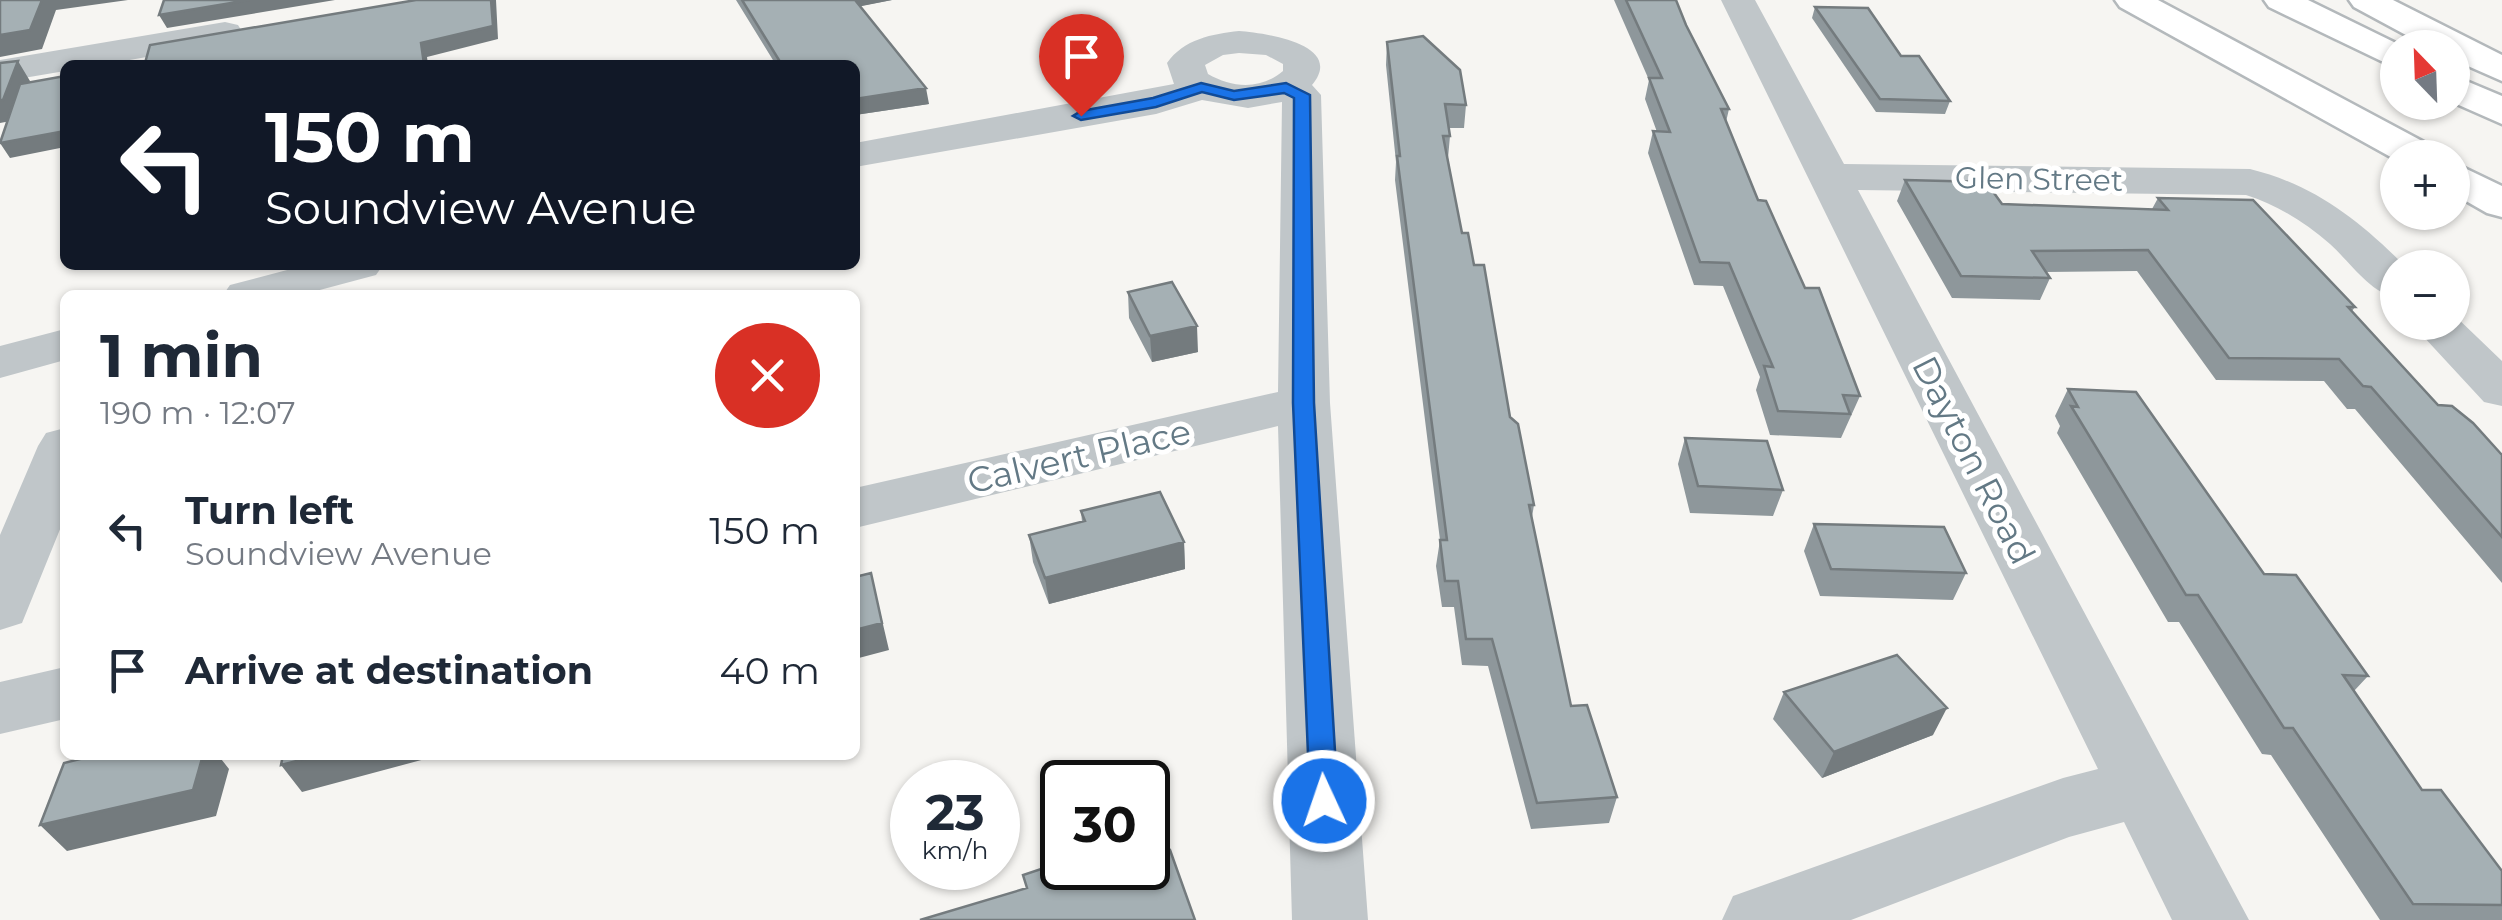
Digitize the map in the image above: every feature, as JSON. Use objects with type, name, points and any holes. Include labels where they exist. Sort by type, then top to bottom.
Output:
[{"type":"main road","points":[[2132,0],[2389,140]]},
{"type":"main road","points":[[2281,0],[2380,49]]},
{"type":"main road","points":[[2366,0],[2502,70]]},
{"type":"main road","points":[[2470,95],[2502,112]]},
{"type":"main road","points":[[2470,185],[2502,204]]},
{"type":"street","name":"Dayton Road","points":[[1738,0],[2211,920]]},
{"type":"street","points":[[71,60],[253,29]]},
{"type":"street","points":[[1286,88],[1302,73],[1297,57],[1274,46],[1240,42],[1205,48],[1186,64],[1190,80],[1201,88],[1234,96],[1286,88],[1302,95],[1304,403],[1330,920]]},
{"type":"street","points":[[0,72],[60,62]]},
{"type":"street","points":[[860,154],[1156,102],[1201,88]]},
{"type":"street","name":"Glen Street","points":[[1828,176],[2250,182],[2292,194],[2321,213],[2380,269]]},
{"type":"street","points":[[266,290],[341,270]]},
{"type":"street","points":[[2452,340],[2502,390]]},
{"type":"street","points":[[0,362],[60,345]]},
{"type":"street","name":"Calvert Place","points":[[860,507],[1304,403]]},
{"type":"street","points":[[0,607],[60,458]]},
{"type":"street","points":[[0,708],[60,694]]},
{"type":"street","points":[[1760,920],[2062,808],[2142,788]]},
{"type":"building","points":[[0,0],[42,0],[30,30],[0,35]]},
{"type":"building","points":[[164,0],[249,0],[159,15]]},
{"type":"building","points":[[416,0],[491,0],[493,26],[421,43],[423,60],[146,60],[150,45]]},
{"type":"building","points":[[742,0],[855,0],[926,88],[860,98],[860,60],[779,60]]},
{"type":"building","points":[[1626,0],[1676,0],[1729,109],[1721,109],[1758,200],[1766,201],[1805,288],[1819,288],[1860,396],[1843,395],[1850,414],[1778,411],[1764,366],[1773,367],[1729,263],[1700,262],[1653,131],[1670,132],[1649,78],[1662,78]]},
{"type":"building","points":[[1815,7],[1868,8],[1901,56],[1919,56],[1950,101],[1880,99]]},
{"type":"building","points":[[1423,36],[1460,70],[1466,105],[1445,104],[1450,136],[1443,136],[1462,233],[1468,233],[1474,265],[1484,265],[1510,417],[1518,424],[1534,505],[1529,505],[1571,706],[1587,705],[1617,797],[1537,803],[1492,639],[1466,639],[1458,581],[1445,581],[1440,540],[1447,540],[1397,156],[1387,42]]},
{"type":"building","points":[[18,61],[3,100],[0,100],[0,63]]},
{"type":"building","points":[[60,77],[60,132],[0,143],[20,84]]},
{"type":"building","points":[[1905,180],[1986,182],[2002,204],[2168,210],[2158,198],[2253,200],[2355,307],[2348,307],[2438,405],[2452,406],[2502,455],[2502,537],[2371,387],[2363,386],[2339,359],[2229,358],[2148,250],[2032,251],[2050,278],[1961,276]]},
{"type":"building","points":[[1172,282],[1197,326],[1150,336],[1128,292]]},
{"type":"building","points":[[2068,389],[2136,392],[2264,574],[2296,575],[2368,676],[2343,675],[2422,790],[2441,790],[2502,871],[2502,905],[2413,904],[2293,728],[2284,728],[2198,595],[2186,595],[2071,406],[2078,407]]},
{"type":"building","points":[[1685,438],[1767,441],[1783,490],[1698,486]]},
{"type":"building","points":[[1160,492],[1184,542],[1045,578],[1029,535],[1085,521],[1081,511]]},
{"type":"building","points":[[1814,524],[1944,527],[1966,573],[1831,569]]},
{"type":"building","points":[[871,573],[882,623],[860,629],[860,576]]},
{"type":"building","points":[[1897,655],[1947,708],[1834,752],[1784,692]]},
{"type":"building","points":[[202,760],[193,790],[40,825],[64,763]]},
{"type":"building","points":[[1170,850],[1195,920],[920,920],[1027,888],[1023,875],[1040,869],[1040,890],[1170,890]]},
{"type":"route","points":[[1081,116],[1156,102],[1201,88],[1253,96],[1286,88],[1302,95],[1304,403],[1324,801]]}]
